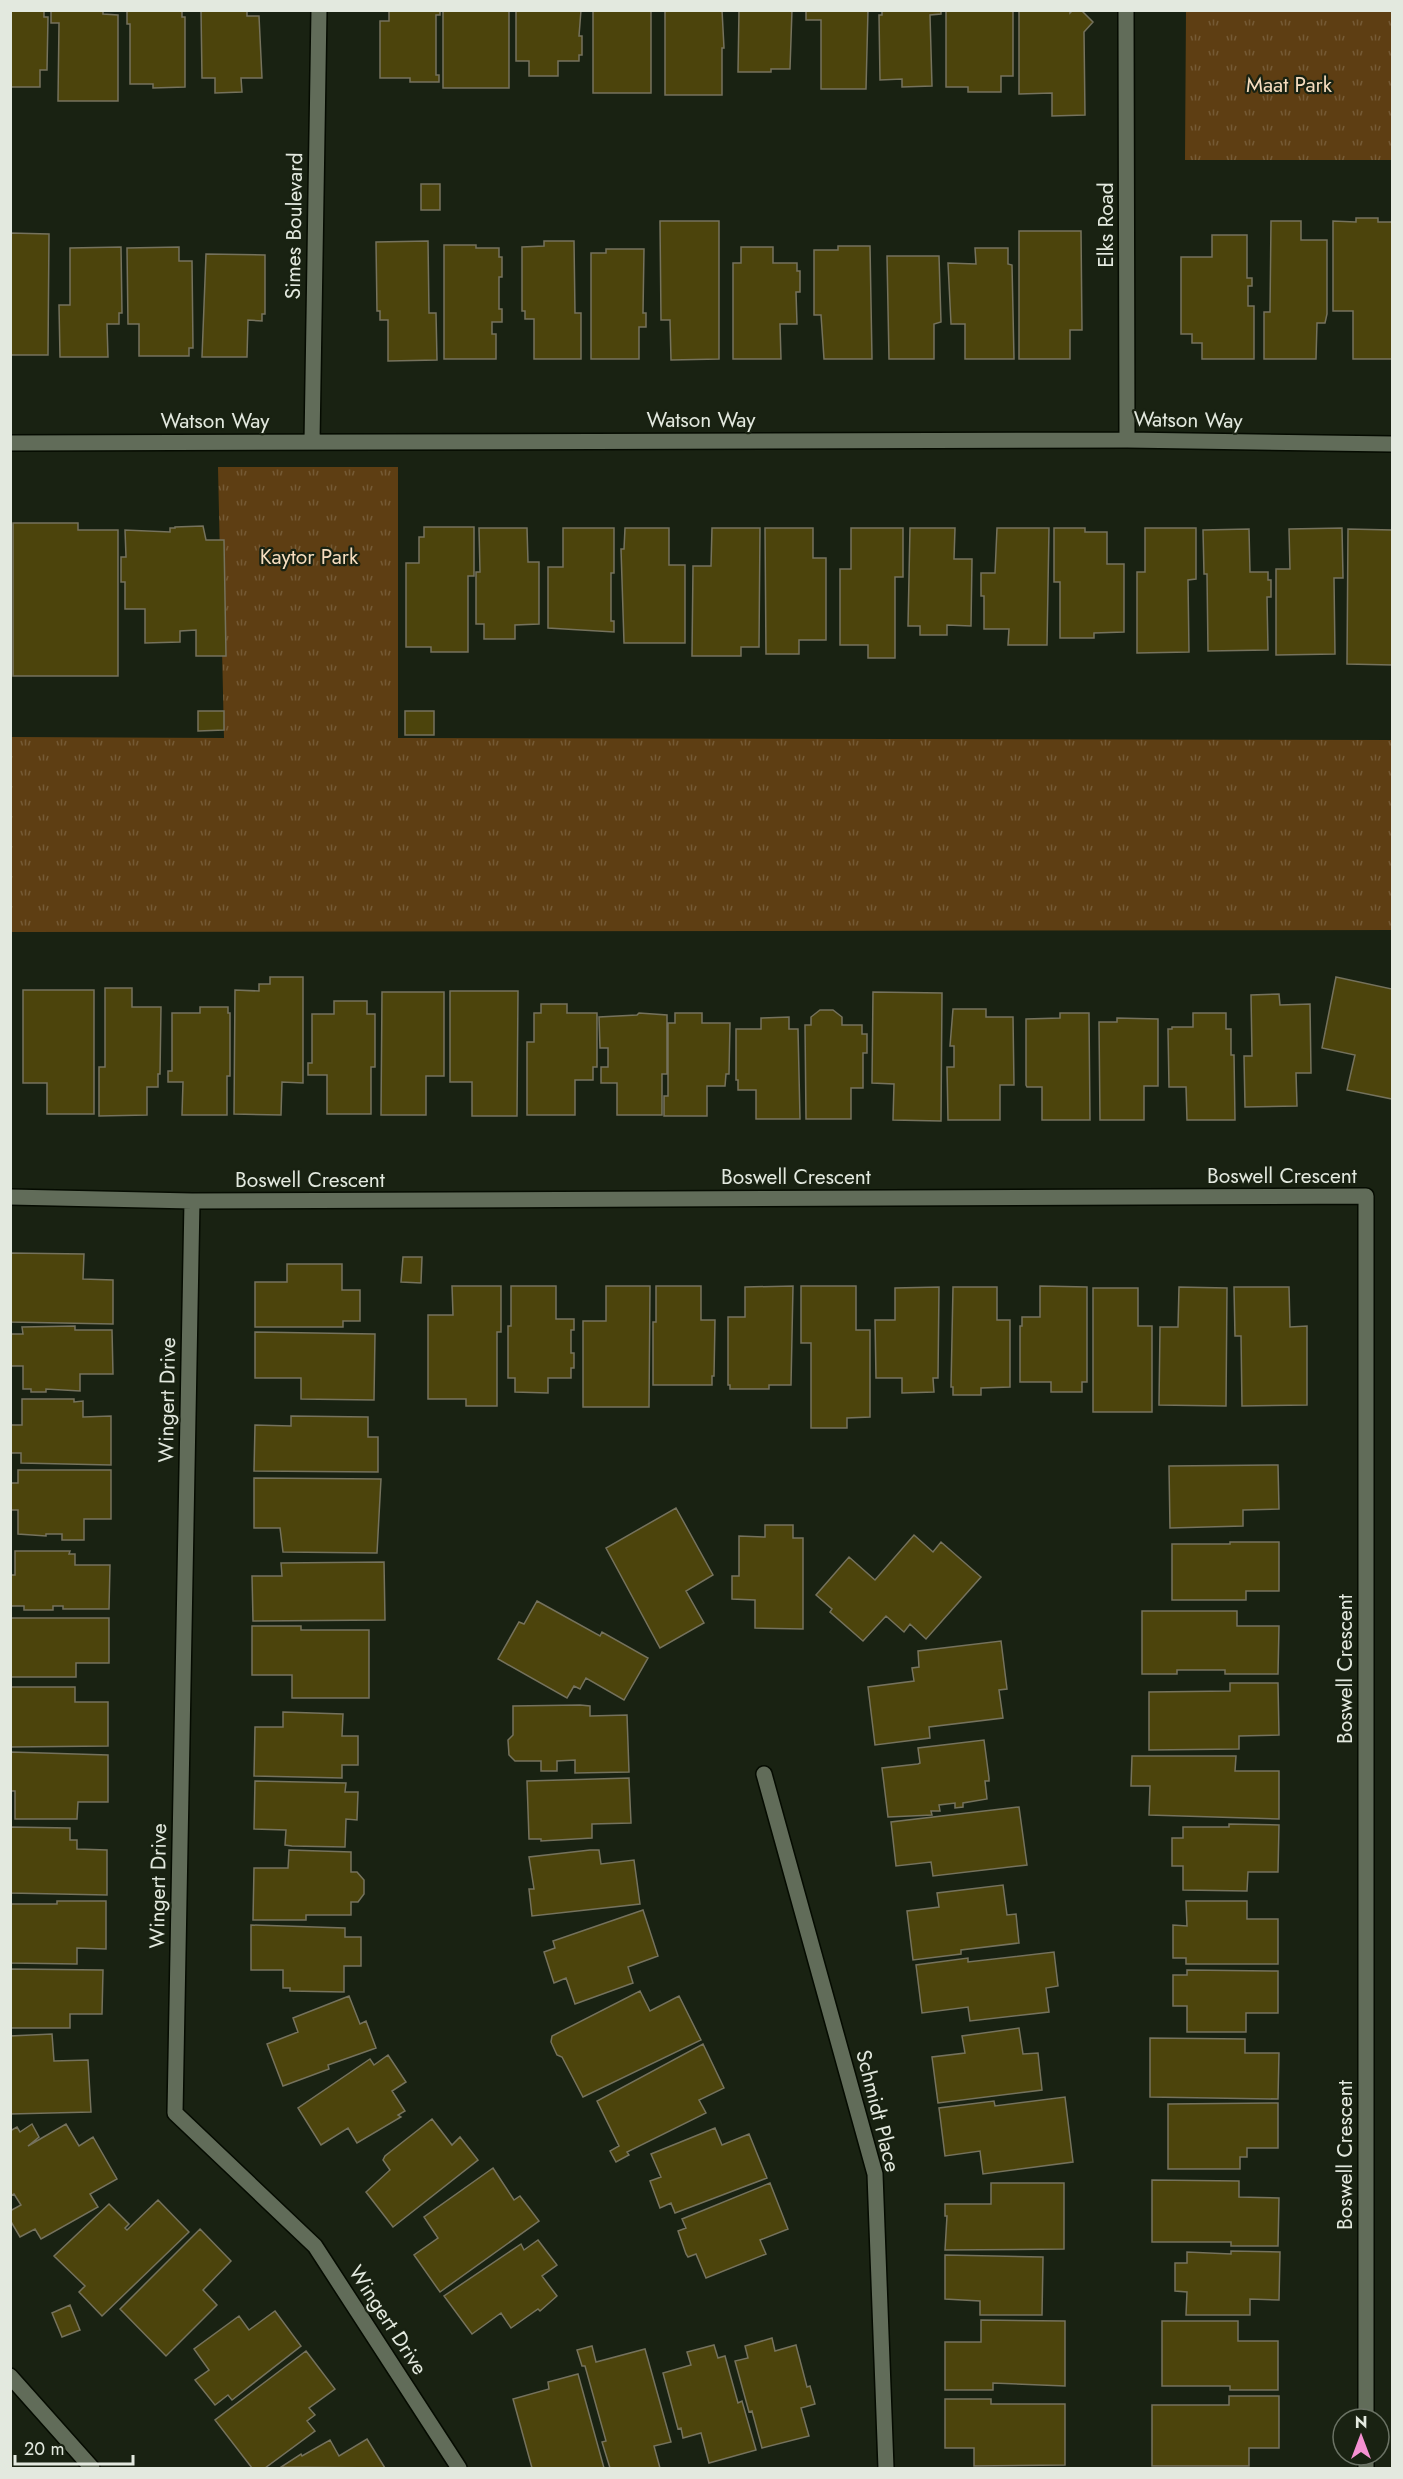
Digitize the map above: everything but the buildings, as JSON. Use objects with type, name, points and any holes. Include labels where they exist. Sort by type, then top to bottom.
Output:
[{"type":"street","name":"Simes Boulevard","points":[[312,442],[319,10]]},
{"type":"street","name":"Elks Road","points":[[1126,10],[1127,440]]},
{"type":"street","name":"Watson Way","points":[[10,443],[1127,440],[1392,444]]},
{"type":"street","name":"Boswell Crescent","points":[[10,1197],[192,1201],[1366,1196],[1366,2407]]},
{"type":"street","name":"Wingert Drive","points":[[192,1201],[175,2113],[315,2246],[459,2469]]},
{"type":"street","name":"Schmidt Place","points":[[764,1774],[875,2174],[886,2469]]},
{"type":"street","points":[[10,2376],[92,2469]]},
{"type":"green space","name":"Maat Park","points":[[1186,11],[1392,11],[1392,160],[1185,160]]},
{"type":"green space","name":"Kaytor Park","points":[[218,467],[398,467],[398,738],[1392,740],[1392,930],[11,932],[11,737],[224,738]]}]
